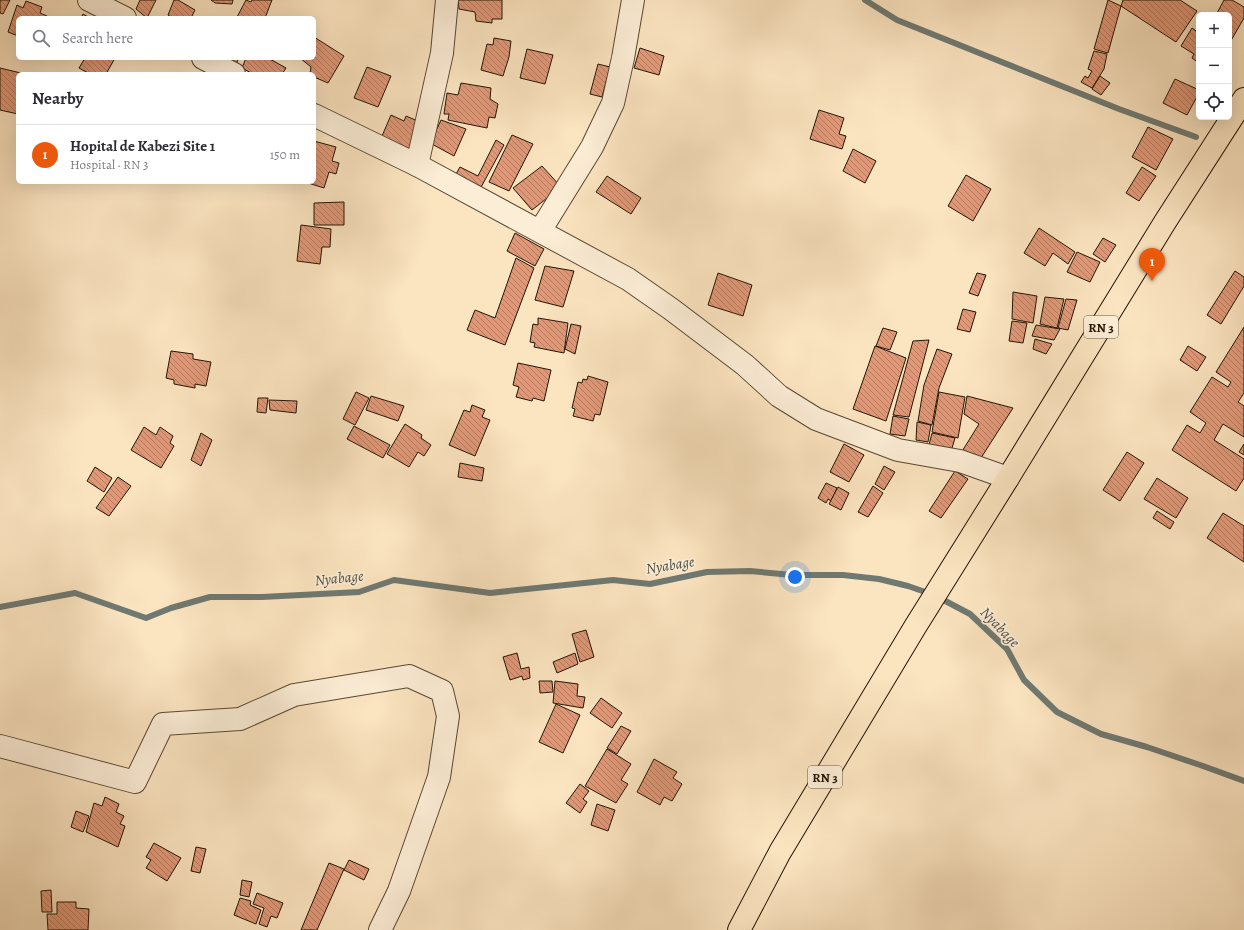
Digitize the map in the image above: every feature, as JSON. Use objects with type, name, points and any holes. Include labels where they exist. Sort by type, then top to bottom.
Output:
[{"type":"highway","name":"RN 3","points":[[740,930],[780,852],[915,627],[1165,222],[1244,100]]},
{"type":"street","points":[[89,0],[120,16]]},
{"type":"street","points":[[417,165],[442,53],[447,0]]},
{"type":"street","points":[[540,231],[592,147],[613,103],[623,58],[633,0]]},
{"type":"street","points":[[207,60],[230,72]]},
{"type":"street","points":[[316,115],[417,165],[628,279],[671,309],[745,365],[779,396],[816,418],[898,450],[960,461],[1008,478]]},
{"type":"street","points":[[0,746],[136,782],[163,724],[240,719],[294,695],[409,676],[442,691],[448,716],[439,777],[399,891],[380,930]]},
{"type":"building","points":[[0,0],[10,0],[3,14],[0,13]]},
{"type":"building","points":[[140,0],[156,0],[148,16],[145,16],[136,9]]},
{"type":"building","points":[[174,0],[178,0],[195,10],[192,16],[168,15]]},
{"type":"building","points":[[211,0],[233,0],[232,4],[215,3]]},
{"type":"building","points":[[246,0],[251,2],[252,0],[272,0],[266,16],[238,16]]},
{"type":"building","points":[[458,0],[502,0],[502,19],[492,19],[492,23],[476,21],[475,12],[459,9]]},
{"type":"building","points":[[1108,0],[1121,6],[1108,53],[1094,49]]},
{"type":"building","points":[[1123,0],[1180,0],[1197,11],[1176,42],[1121,6]]},
{"type":"building","points":[[1224,0],[1232,0],[1244,7],[1244,18],[1232,39],[1232,12],[1218,12]]},
{"type":"building","points":[[26,1],[42,7],[40,13],[47,16],[16,16],[16,35],[8,32],[17,5],[23,8]]},
{"type":"building","points":[[1192,28],[1196,31],[1196,61],[1192,58],[1194,54],[1181,46]]},
{"type":"building","points":[[316,38],[344,56],[328,83],[316,78],[316,72],[310,72],[311,67],[302,60],[316,60]]},
{"type":"building","points":[[494,38],[511,41],[509,57],[503,76],[481,70],[487,44],[493,45]]},
{"type":"building","points":[[640,48],[664,56],[659,75],[634,68]]},
{"type":"building","points":[[527,49],[553,55],[545,84],[520,78]]},
{"type":"building","points":[[1094,51],[1107,54],[1104,69],[1092,88],[1081,82],[1085,76],[1088,78],[1092,71],[1088,69]]},
{"type":"building","points":[[84,60],[114,60],[107,72],[86,72],[79,68]]},
{"type":"building","points":[[230,60],[238,60],[236,64]]},
{"type":"building","points":[[245,60],[272,60],[286,68],[283,72],[249,72],[242,68]]},
{"type":"building","points":[[598,64],[610,67],[602,97],[590,94]]},
{"type":"building","points":[[367,67],[391,76],[378,107],[354,98]]},
{"type":"building","points":[[0,68],[17,72],[16,114],[0,110]]},
{"type":"building","points":[[1100,76],[1110,83],[1101,95],[1092,89]]},
{"type":"building","points":[[1175,79],[1196,89],[1196,98],[1187,115],[1163,103]]},
{"type":"building","points":[[461,83],[491,88],[490,99],[498,104],[495,118],[489,117],[487,128],[448,120],[449,114],[444,114],[447,93],[458,95]]},
{"type":"building","points":[[819,110],[844,118],[839,134],[846,136],[842,149],[810,139]]},
{"type":"building","points":[[391,115],[404,121],[406,116],[420,122],[412,150],[382,136]]},
{"type":"building","points":[[441,120],[466,129],[454,156],[430,143]]},
{"type":"building","points":[[1148,127],[1173,139],[1156,170],[1132,157]]},
{"type":"building","points":[[512,135],[533,144],[509,191],[489,182]]},
{"type":"building","points":[[496,140],[504,145],[480,189],[456,174],[460,167],[478,176]]},
{"type":"building","points":[[316,142],[336,147],[332,161],[339,163],[336,174],[329,172],[324,188],[311,184],[316,184]]},
{"type":"building","points":[[853,149],[876,161],[865,183],[843,171]]},
{"type":"building","points":[[542,166],[561,187],[532,210],[513,188]]},
{"type":"building","points":[[1142,167],[1156,176],[1139,201],[1126,193]]},
{"type":"building","points":[[966,175],[991,189],[973,221],[948,206]]},
{"type":"building","points":[[607,176],[641,198],[631,214],[596,192]]},
{"type":"building","points":[[344,202],[344,225],[314,225],[314,203]]},
{"type":"building","points":[[301,225],[331,229],[330,247],[322,247],[320,264],[297,261]]},
{"type":"building","points":[[1039,228],[1075,252],[1068,264],[1053,253],[1045,266],[1024,253]]},
{"type":"building","points":[[515,233],[544,249],[535,266],[507,251]]},
{"type":"building","points":[[1103,238],[1116,245],[1105,262],[1093,254]]},
{"type":"building","points":[[1077,252],[1100,262],[1090,282],[1067,272]]},
{"type":"building","points":[[516,258],[534,268],[505,345],[467,330],[475,310],[495,318]]},
{"type":"building","points":[[545,266],[574,271],[563,307],[535,300]]},
{"type":"building","points":[[1235,271],[1244,277],[1244,286],[1221,324],[1207,315]]},
{"type":"building","points":[[718,273],[752,285],[743,316],[708,305]]},
{"type":"building","points":[[977,273],[986,275],[978,296],[969,293]]},
{"type":"building","points":[[1013,292],[1037,296],[1033,323],[1012,319]]},
{"type":"building","points":[[1045,297],[1064,299],[1057,328],[1040,324]]},
{"type":"building","points":[[1066,299],[1077,300],[1068,330],[1058,328]]},
{"type":"building","points":[[963,309],[976,312],[970,332],[957,329]]},
{"type":"building","points":[[538,318],[568,323],[564,353],[534,347],[535,343],[530,342],[533,324],[538,325]]},
{"type":"building","points":[[1012,321],[1027,323],[1023,343],[1009,341]]},
{"type":"building","points":[[571,324],[581,326],[575,354],[565,349]]},
{"type":"building","points":[[1036,325],[1060,329],[1054,340],[1032,336]]},
{"type":"building","points":[[1244,327],[1244,393],[1238,402],[1244,406],[1244,437],[1223,424],[1214,440],[1244,459],[1244,478],[1236,491],[1172,450],[1187,425],[1200,433],[1206,423],[1190,412],[1212,377],[1228,387],[1231,382],[1216,372]]},
{"type":"building","points":[[883,328],[897,332],[890,350],[876,346]]},
{"type":"building","points":[[1035,339],[1052,344],[1046,354],[1033,349]]},
{"type":"building","points":[[929,340],[909,417],[893,415],[913,341]]},
{"type":"building","points":[[875,346],[906,358],[886,421],[853,409]]},
{"type":"building","points":[[1188,346],[1206,357],[1197,371],[1180,360]]},
{"type":"building","points":[[937,349],[952,354],[939,388],[932,425],[918,421],[924,385]]},
{"type":"building","points":[[171,351],[193,354],[193,359],[211,362],[206,386],[195,384],[195,388],[174,384],[174,380],[166,378]]},
{"type":"building","points":[[518,363],[551,370],[544,401],[533,398],[532,401],[516,397],[519,387],[513,385]]},
{"type":"building","points":[[588,376],[608,382],[600,415],[595,414],[593,421],[573,416],[575,409],[572,408],[578,382],[582,383],[583,379],[587,380]]},
{"type":"building","points":[[356,392],[369,398],[355,425],[343,419]]},
{"type":"building","points":[[939,392],[965,397],[958,438],[932,432]]},
{"type":"building","points":[[371,396],[404,406],[398,421],[366,410]]},
{"type":"building","points":[[967,396],[1013,408],[979,461],[961,453],[979,424],[964,414]]},
{"type":"building","points":[[258,398],[268,398],[266,413],[257,412]]},
{"type":"building","points":[[269,400],[297,401],[296,413],[270,410]]},
{"type":"building","points":[[472,405],[485,410],[482,417],[490,420],[475,456],[449,445],[464,410],[470,412]]},
{"type":"building","points":[[893,416],[909,419],[905,436],[890,434]]},
{"type":"building","points":[[917,422],[931,425],[928,442],[916,440]]},
{"type":"building","points":[[405,424],[422,435],[421,438],[431,445],[424,456],[418,452],[409,467],[387,454]]},
{"type":"building","points":[[354,426],[390,445],[383,458],[347,439]]},
{"type":"building","points":[[144,427],[156,435],[160,427],[173,436],[170,443],[174,446],[161,468],[131,450]]},
{"type":"building","points":[[201,433],[212,440],[201,466],[191,460]]},
{"type":"building","points":[[932,433],[955,438],[950,455],[928,449]]},
{"type":"building","points":[[844,444],[864,455],[849,482],[830,472]]},
{"type":"building","points":[[1244,444],[1244,455],[1239,452]]},
{"type":"building","points":[[1127,452],[1144,463],[1120,501],[1103,490]]},
{"type":"building","points":[[460,463],[484,468],[482,481],[458,477]]},
{"type":"building","points":[[884,466],[895,472],[884,490],[875,484]]},
{"type":"building","points":[[95,467],[112,478],[104,492],[87,481]]},
{"type":"building","points":[[955,471],[968,479],[941,518],[929,511]]},
{"type":"building","points":[[118,477],[131,486],[109,516],[96,508]]},
{"type":"building","points":[[1157,478],[1188,498],[1176,518],[1144,499]]},
{"type":"building","points":[[826,483],[837,488],[831,501],[828,499],[826,503],[818,498]]},
{"type":"building","points":[[873,486],[883,493],[868,517],[858,512]]},
{"type":"building","points":[[838,487],[849,493],[841,510],[829,504]]},
{"type":"building","points":[[1157,511],[1174,522],[1170,529],[1153,518]]},
{"type":"building","points":[[1223,513],[1244,526],[1244,562],[1207,538]]},
{"type":"building","points":[[586,630],[594,657],[580,662],[572,634]]},
{"type":"building","points":[[517,653],[521,669],[529,667],[530,678],[523,680],[522,676],[510,680],[503,657]]},
{"type":"building","points":[[575,653],[578,664],[557,673],[553,662]]},
{"type":"building","points":[[539,681],[552,681],[553,692],[540,693]]},
{"type":"building","points":[[555,681],[578,684],[577,696],[585,697],[583,708],[553,703]]},
{"type":"building","points":[[601,698],[622,713],[612,728],[590,713]]},
{"type":"building","points":[[556,704],[580,715],[563,753],[539,742]]},
{"type":"building","points":[[621,726],[631,731],[617,754],[607,748]]},
{"type":"building","points":[[607,749],[631,764],[621,780],[628,784],[616,803],[585,786]]},
{"type":"building","points":[[654,759],[677,772],[673,778],[682,784],[672,801],[664,797],[660,805],[637,792]]},
{"type":"building","points":[[580,784],[589,791],[583,799],[587,802],[580,813],[566,803]]},
{"type":"building","points":[[105,797],[119,804],[116,812],[124,816],[120,824],[125,826],[118,847],[86,832],[94,803],[102,806]]},
{"type":"building","points":[[597,804],[615,810],[608,831],[591,825]]},
{"type":"building","points":[[76,811],[89,816],[83,832],[71,827]]},
{"type":"building","points":[[154,843],[181,858],[167,881],[146,868],[151,860],[146,857]]},
{"type":"building","points":[[196,847],[206,849],[200,873],[191,871]]},
{"type":"building","points":[[349,860],[369,869],[364,880],[344,870]]},
{"type":"building","points":[[329,863],[344,869],[317,930],[301,930]]},
{"type":"building","points":[[242,880],[252,882],[249,897],[240,895]]},
{"type":"building","points":[[51,890],[52,912],[42,912],[41,891]]},
{"type":"building","points":[[257,893],[283,903],[277,918],[271,916],[267,927],[259,924],[264,908],[253,904]]},
{"type":"building","points":[[240,898],[251,901],[250,905],[261,910],[256,924],[234,915]]},
{"type":"building","points":[[57,902],[76,902],[76,908],[89,909],[88,930],[48,930],[47,914],[57,914]]},
{"type":"waterway","points":[[865,0],[897,20],[1119,109],[1196,137]]},
{"type":"waterway","name":"Nyabage","points":[[0,607],[75,593],[146,618],[171,608],[210,597],[262,597],[359,592],[394,580],[490,593],[613,580],[650,584],[707,572],[750,571],[792,575],[843,575],[879,579],[908,586],[934,595],[970,614],[1007,649],[1024,680],[1057,712],[1101,734],[1147,747],[1244,781]]},
{"type":"place","name":"Hopital de Kabezi Site 1","points":[[1152,281]]}]
